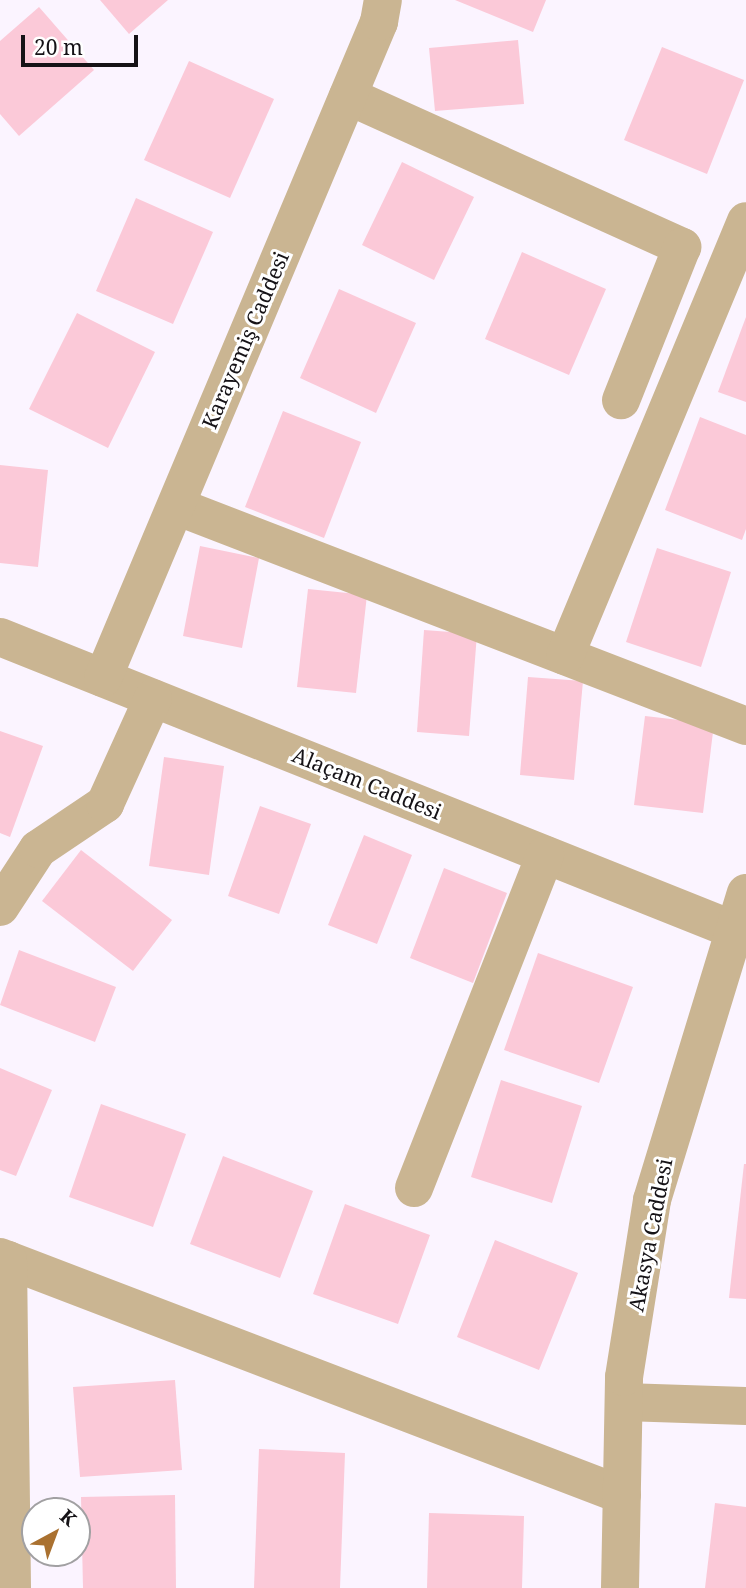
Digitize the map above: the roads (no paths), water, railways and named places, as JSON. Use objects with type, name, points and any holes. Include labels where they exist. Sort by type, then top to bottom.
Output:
[{"type":"street","name":"Karayemiş Caddesi","points":[[103,678],[379,22],[383,0]]},
{"type":"street","points":[[348,96],[682,247],[621,400]]},
{"type":"street","points":[[565,656],[746,221]]},
{"type":"street","points":[[176,506],[746,726]]},
{"type":"street","name":"Alaçam Caddesi","points":[[0,637],[734,930]]},
{"type":"street","points":[[0,907],[38,849],[105,804],[153,698]]},
{"type":"street","points":[[414,1188],[545,855]]},
{"type":"street","name":"Akasya Caddesi","points":[[620,1588],[624,1402],[652,1200],[746,893]]},
{"type":"street","points":[[12,1588],[4,1258],[622,1495]]},
{"type":"street","points":[[624,1402],[746,1406]]}]
